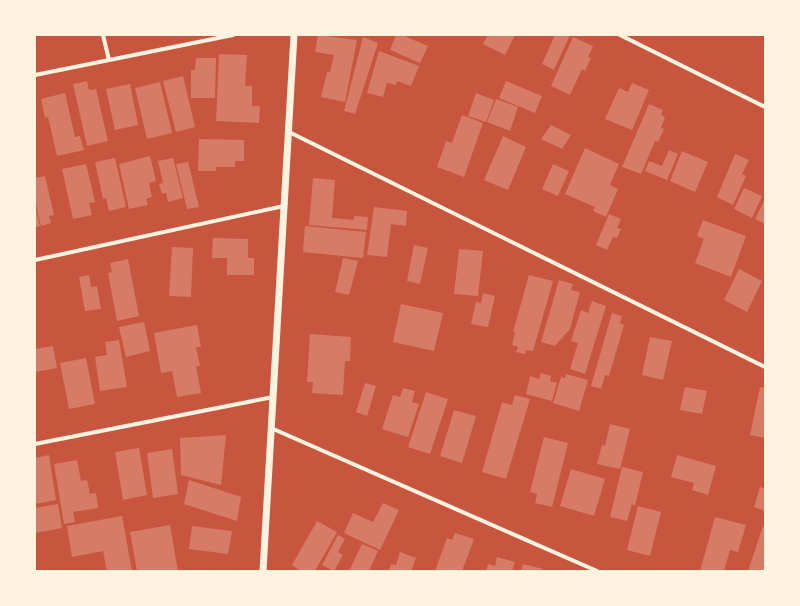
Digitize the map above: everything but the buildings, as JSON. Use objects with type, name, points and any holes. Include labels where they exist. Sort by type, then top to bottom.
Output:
[{"type":"street","points":[[103,35],[109,60]]},
{"type":"street","points":[[35,75],[232,35]]},
{"type":"street","points":[[263,571],[294,35]]},
{"type":"street","points":[[620,35],[765,107]]},
{"type":"street","points":[[289,132],[765,367]]},
{"type":"street","points":[[35,260],[284,206]]},
{"type":"street","points":[[35,444],[273,397]]},
{"type":"street","points":[[271,428],[597,571]]}]
